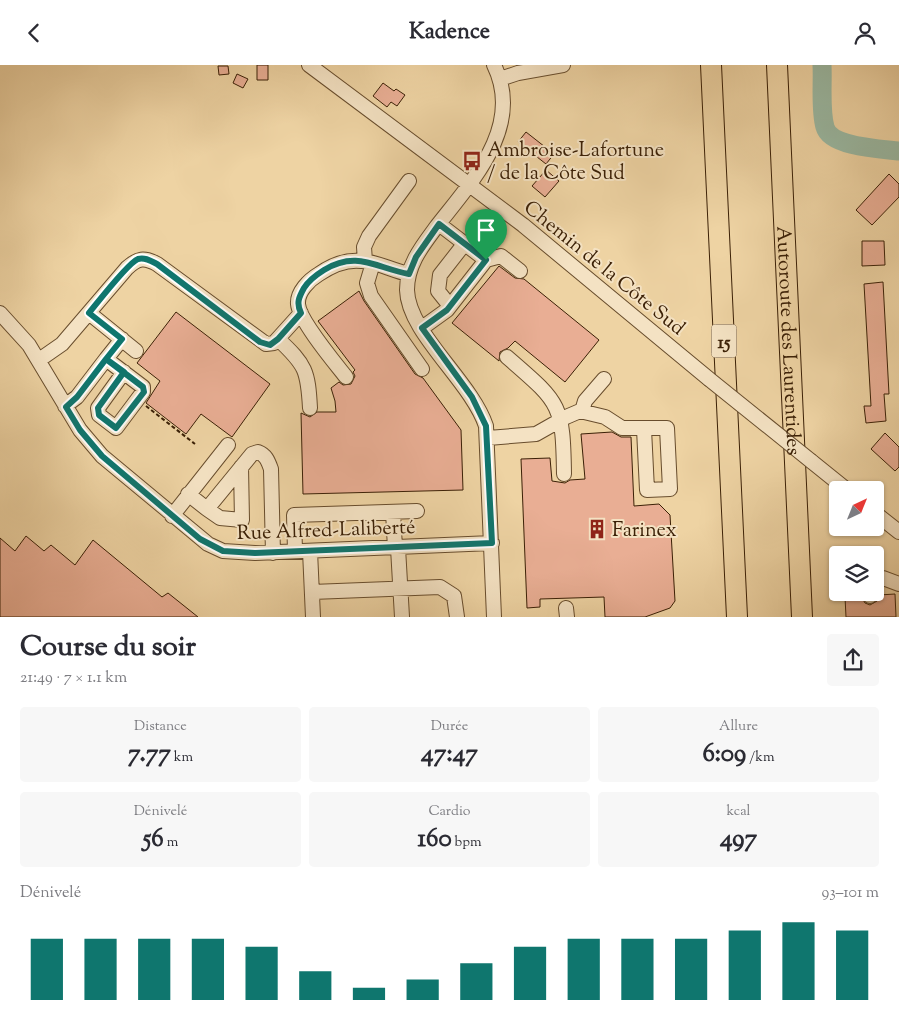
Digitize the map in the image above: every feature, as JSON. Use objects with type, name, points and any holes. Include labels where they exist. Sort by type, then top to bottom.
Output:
[{"type":"highway","name":"15","points":[[711,65],[737,617]]},
{"type":"highway","name":"Autoroute des Laurentides","points":[[777,65],[802,617]]},
{"type":"street","name":"Chemin de la Côte Sud","points":[[308,65],[543,241],[709,379],[836,481]]},
{"type":"street","points":[[494,65],[500,79],[504,109],[499,131],[489,153],[416,257],[409,274],[408,300],[422,328],[478,407],[486,426],[494,617]]},
{"type":"street","points":[[500,79],[518,73],[563,65]]},
{"type":"street","points":[[409,181],[369,236],[364,247],[369,262],[368,283],[371,296],[422,369]]},
{"type":"street","points":[[439,224],[486,260]]},
{"type":"street","points":[[450,306],[438,291],[438,279],[465,243]]},
{"type":"street","points":[[422,328],[450,306],[486,260],[501,256],[520,271]]},
{"type":"street","points":[[39,361],[62,344],[127,268],[136,260],[143,258],[157,264],[260,342],[270,345],[278,339],[301,313]]},
{"type":"street","points":[[346,377],[301,313],[298,302],[300,295],[312,278],[341,263],[369,262],[393,271],[409,274]]},
{"type":"street","name":"Rue Alfred-Laliberté","points":[[0,313],[21,334],[80,430],[98,452],[200,539],[223,551],[273,553],[492,543]]},
{"type":"street","points":[[89,313],[136,351]]},
{"type":"street","points":[[66,407],[77,397],[122,339]]},
{"type":"street","points":[[278,339],[304,368],[308,379],[310,408]]},
{"type":"street","points":[[507,357],[546,390],[555,403],[563,431],[564,474]]},
{"type":"street","points":[[106,359],[124,372]]},
{"type":"street","points":[[582,411],[585,401],[604,379]]},
{"type":"street","points":[[488,438],[527,437],[544,431],[561,420],[582,411],[605,417],[622,428],[644,429]]},
{"type":"street","points":[[172,515],[228,445]]},
{"type":"street","points":[[207,509],[255,452],[262,454],[268,461],[271,469],[273,553]]},
{"type":"street","points":[[188,494],[220,518],[242,520],[241,467]]},
{"type":"street","points":[[296,551],[294,515],[417,511]]},
{"type":"street","points":[[393,512],[402,617]]},
{"type":"street","points":[[884,520],[899,532]]},
{"type":"street","points":[[310,551],[313,617]]},
{"type":"street","points":[[884,577],[899,584]]},
{"type":"street","points":[[312,592],[445,588],[454,596],[457,617]]},
{"type":"path","points":[[148,407],[195,445]]},
{"type":"building","points":[[257,65],[268,65],[268,80],[257,80]]},
{"type":"building","points":[[218,66],[228,66],[229,74],[219,75]]},
{"type":"building","points":[[237,74],[248,79],[243,88],[233,83]]},
{"type":"building","points":[[383,83],[394,91],[396,89],[405,95],[397,106],[391,102],[387,107],[373,96]]},
{"type":"building","points":[[526,132],[554,154],[546,164],[518,142]]},
{"type":"building","points":[[546,170],[559,181],[545,197],[532,186]]},
{"type":"building","points":[[889,174],[899,184],[899,197],[872,225],[856,210]]},
{"type":"building","points":[[862,241],[884,241],[885,265],[862,266]]},
{"type":"building","points":[[499,266],[515,278],[524,279],[599,340],[565,382],[515,341],[508,348],[500,352],[499,361],[452,323]]},
{"type":"building","points":[[883,282],[889,394],[884,394],[886,421],[866,423],[864,406],[871,406],[864,284]]},
{"type":"building","points":[[359,291],[415,374],[423,378],[461,430],[463,490],[303,494],[301,413],[310,417],[317,412],[336,412],[331,388],[339,382],[343,385],[351,384],[355,376],[353,372],[355,370],[318,321]]},
{"type":"building","points":[[176,312],[270,384],[232,437],[201,414],[186,434],[146,403],[160,381],[137,363]]},
{"type":"building","name":"Farinex","points":[[612,432],[621,437],[631,437],[634,506],[659,504],[670,515],[675,601],[670,608],[645,617],[605,617],[604,597],[540,599],[540,607],[527,608],[521,459],[550,458],[552,481],[565,483],[570,480],[585,479],[581,434]]},
{"type":"building","points":[[885,433],[899,447],[899,467],[895,471],[871,449]]},
{"type":"building","points":[[26,536],[44,551],[51,545],[75,565],[93,540],[162,597],[168,593],[198,617],[0,617],[0,538],[15,551]]},
{"type":"building","points":[[895,594],[896,617],[846,617],[845,601],[864,601],[870,605],[877,601],[884,601],[884,595]]},
{"type":"waterway","points":[[822,65],[823,113],[825,127],[829,134],[836,139],[858,146],[899,151]]},
{"type":"place","name":"Ambroise-Lafortune / de la Côte Sud","points":[[472,161]]},
{"type":"place","name":"Farinex","points":[[597,529]]},
{"type":"route","points":[[486,260],[439,224],[416,257],[409,274],[393,271],[367,261],[352,260],[330,267],[312,278],[300,295],[298,302],[301,313],[278,339],[270,345],[260,342],[157,264],[143,258],[138,259],[127,268],[89,313],[122,339],[106,359],[124,372],[100,403],[97,411],[99,415],[116,428],[144,392],[143,387],[124,372],[106,359],[77,397],[66,407],[80,430],[111,464],[200,539],[216,549],[230,553],[255,553],[492,543],[488,438],[483,416],[472,397],[422,328],[447,310],[486,260]]}]
